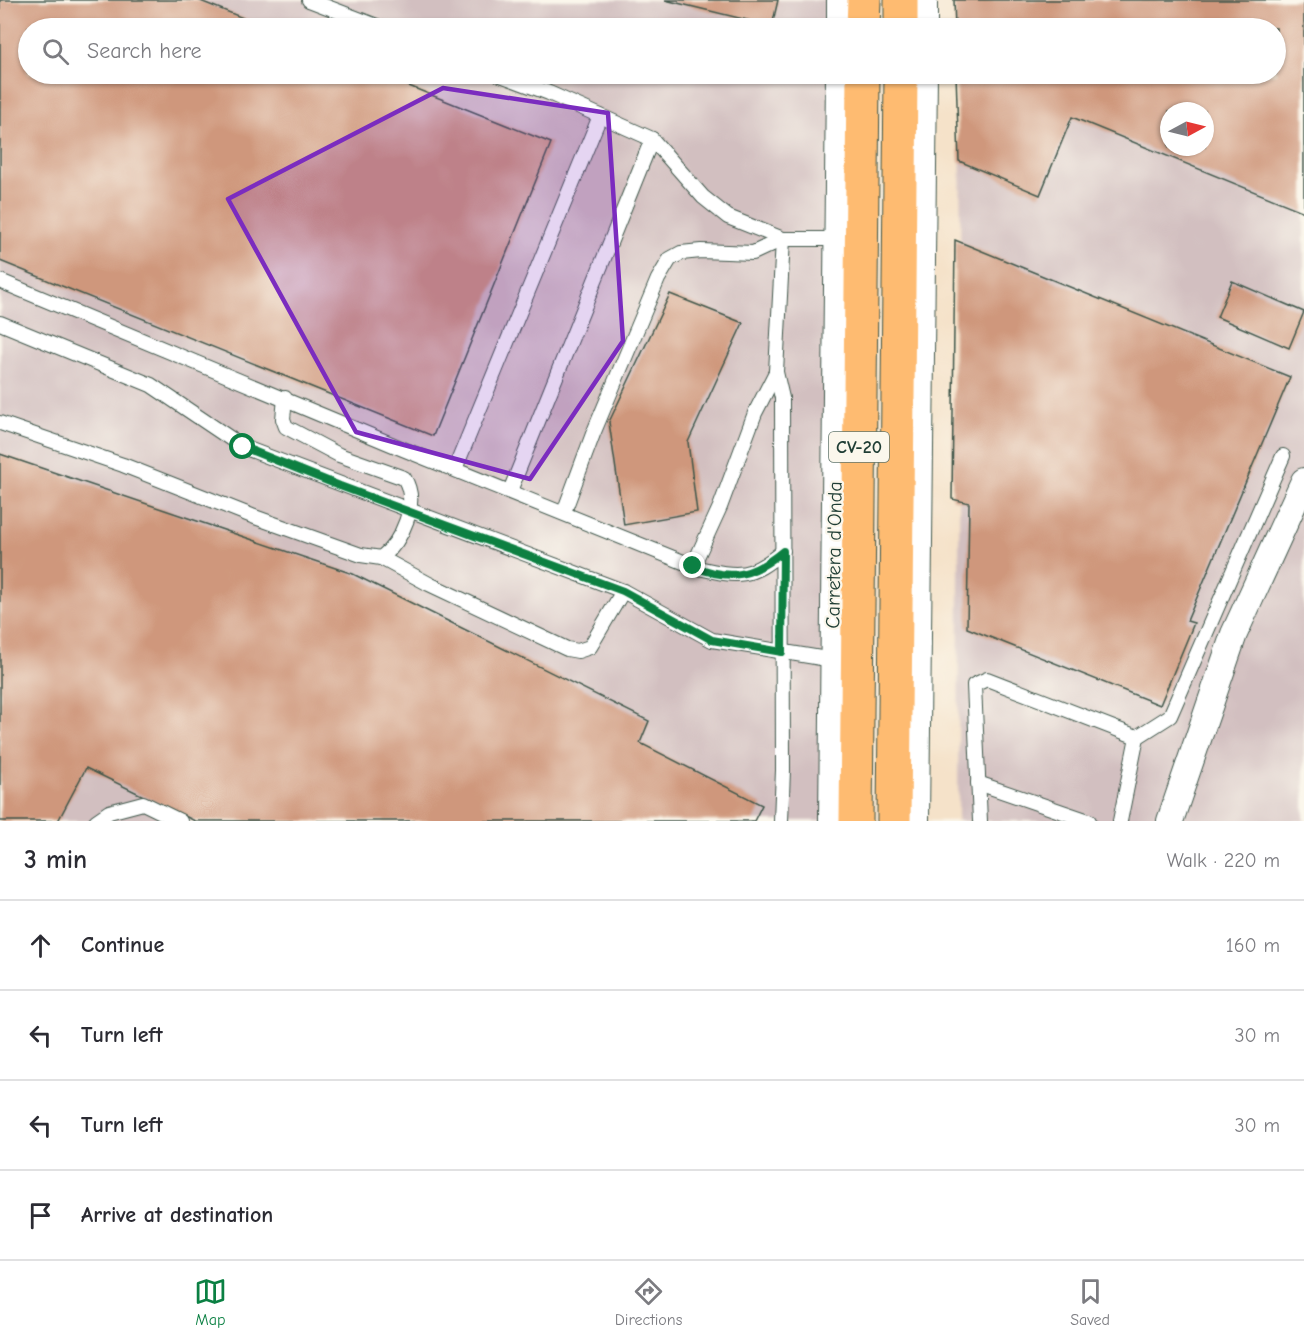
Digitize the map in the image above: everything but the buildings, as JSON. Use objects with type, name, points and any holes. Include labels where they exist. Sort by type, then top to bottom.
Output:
[{"type":"main road","points":[[863,18],[864,0]]},
{"type":"main road","points":[[901,0],[901,18]]},
{"type":"main road","name":"Carretera d'Onda","points":[[856,821],[863,84]]},
{"type":"main road","name":"CV-20","points":[[894,821],[901,84]]},
{"type":"street","points":[[840,0],[840,18]]},
{"type":"street","points":[[924,0],[924,18]]},
{"type":"street","name":"Carretera d'Onda","points":[[832,821],[839,84]]},
{"type":"street","points":[[916,821],[924,84]]},
{"type":"street","points":[[1170,821],[1234,634],[1304,481]]},
{"type":"lane","points":[[309,0],[356,18]]},
{"type":"lane","points":[[522,84],[652,139],[703,196],[728,217],[783,239],[837,239]]},
{"type":"lane","points":[[455,470],[600,116]]},
{"type":"lane","points":[[510,491],[652,139]]},
{"type":"lane","points":[[781,821],[783,770],[782,398],[776,372],[783,239]]},
{"type":"lane","points":[[564,512],[593,434],[658,279],[670,259],[681,253],[701,251],[753,253],[783,239]]},
{"type":"lane","points":[[0,281],[693,566],[727,574],[747,574],[765,566],[783,551]]},
{"type":"lane","points":[[0,323],[151,385],[243,447],[623,591],[712,640],[833,660]]},
{"type":"lane","points":[[693,566],[720,507],[756,413],[776,372]]},
{"type":"lane","points":[[285,398],[283,419],[286,427],[339,455],[404,478],[410,488],[411,512],[391,550],[381,558]]},
{"type":"lane","points":[[0,423],[123,465],[252,516],[361,555],[381,558],[429,584],[567,649],[578,651],[590,647],[623,591]]},
{"type":"lane","points":[[1120,821],[1137,737],[1170,716],[1283,456]]},
{"type":"lane","points":[[980,821],[974,685],[987,679],[1137,737]]},
{"type":"lane","points":[[978,783],[1089,821]]},
{"type":"lane","points":[[96,821],[109,812],[143,803],[180,821]]},
{"type":"highlighted area","points":[[443,88],[608,113],[623,341],[530,479],[356,432],[228,199]]},
{"type":"shaded area","points":[[0,0],[844,0],[843,18],[18,18],[18,84],[842,84],[826,821],[0,821]]},
{"type":"shaded area","points":[[962,0],[1304,0],[1304,821],[958,821],[961,84],[1286,84],[1286,18],[962,18]]},
{"type":"route","points":[[243,447],[340,486],[623,591],[712,640],[782,652],[783,551],[765,566],[747,574],[727,574],[693,566]]}]
